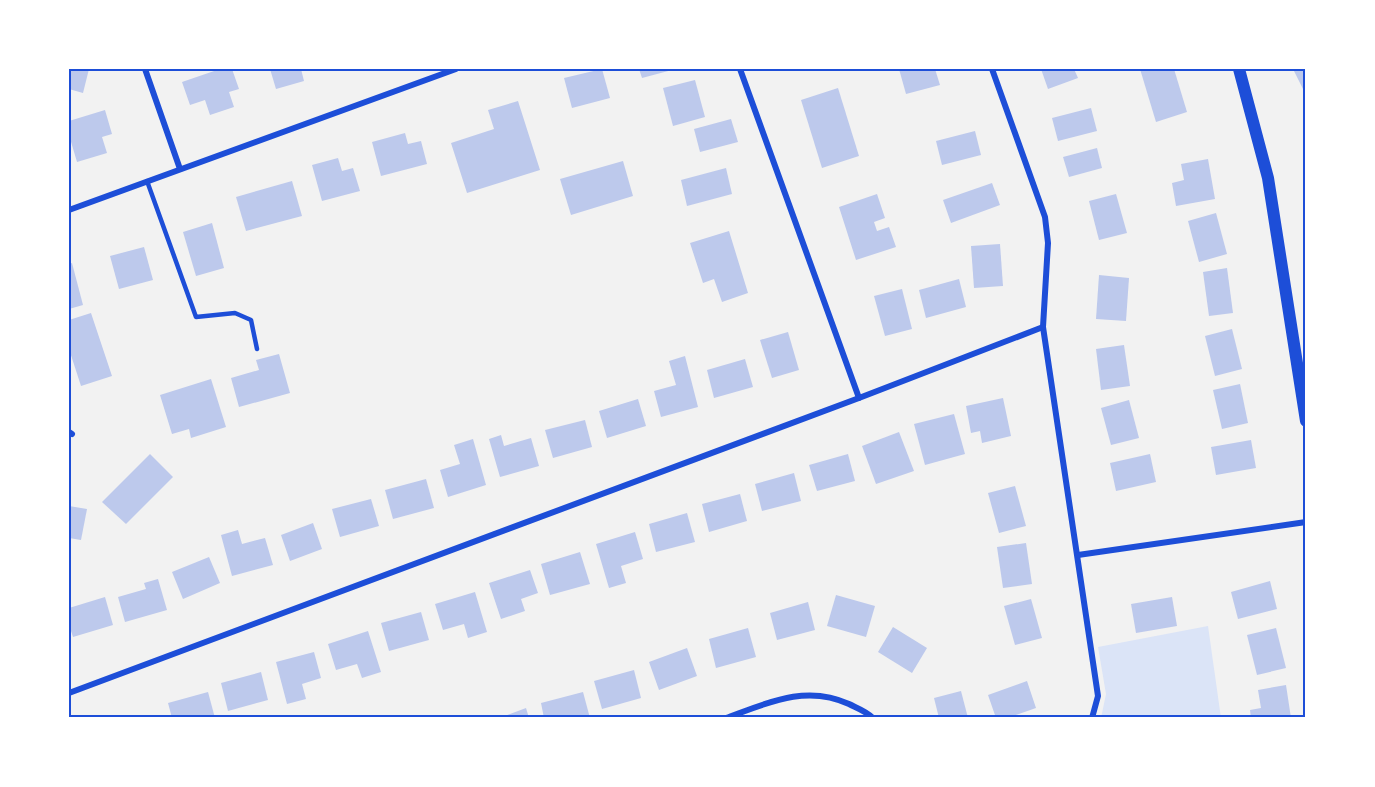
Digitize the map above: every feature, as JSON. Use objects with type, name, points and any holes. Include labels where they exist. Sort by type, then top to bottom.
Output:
[{"type":"main road","points":[[1239,69],[1268,178],[1306,421]]},
{"type":"street","points":[[145,69],[180,170]]},
{"type":"street","points":[[69,210],[456,69]]},
{"type":"street","points":[[740,69],[860,398]]},
{"type":"street","points":[[992,69],[1045,217],[1048,243],[1043,327],[1098,696],[1092,718]]},
{"type":"street","points":[[69,693],[860,398],[1043,327]]},
{"type":"street","points":[[1078,555],[1306,522]]},
{"type":"street","points":[[726,718],[780,698],[799,694],[837,698],[867,712],[873,718]]},
{"type":"lane","points":[[147,181],[196,316],[235,313],[250,320],[257,349]]},
{"type":"shaded area","points":[[1208,626],[1221,718],[1101,718],[1106,694],[1098,647]]},
{"type":"building","points":[[69,69],[89,69],[83,93],[69,89]]},
{"type":"building","points":[[220,69],[232,69],[239,89],[229,92],[234,107],[210,115],[205,100],[190,105],[182,82]]},
{"type":"building","points":[[270,69],[301,69],[304,81],[276,89]]},
{"type":"building","points":[[602,69],[610,98],[572,108],[564,78]]},
{"type":"building","points":[[639,69],[672,69],[672,70],[642,78]]},
{"type":"building","points":[[899,69],[935,69],[940,85],[906,94]]},
{"type":"building","points":[[1041,69],[1074,69],[1078,78],[1048,89]]},
{"type":"building","points":[[1140,69],[1174,69],[1187,112],[1156,122]]},
{"type":"building","points":[[1293,69],[1306,69],[1306,95]]},
{"type":"building","points":[[695,80],[705,117],[673,126],[663,88]]},
{"type":"building","points":[[838,88],[859,156],[822,168],[801,100]]},
{"type":"building","points":[[518,101],[540,170],[467,193],[451,143],[494,129],[488,110]]},
{"type":"building","points":[[1091,108],[1097,131],[1058,141],[1052,118]]},
{"type":"building","points":[[105,110],[112,134],[102,137],[107,153],[77,162],[69,135],[69,121]]},
{"type":"building","points":[[731,119],[738,142],[700,152],[694,129]]},
{"type":"building","points":[[975,131],[981,155],[942,165],[936,141]]},
{"type":"building","points":[[405,133],[408,144],[421,141],[427,164],[381,176],[372,142]]},
{"type":"building","points":[[1097,148],[1102,168],[1069,177],[1063,157]]},
{"type":"building","points":[[338,158],[342,171],[353,168],[360,191],[322,201],[312,165]]},
{"type":"building","points":[[1208,159],[1215,199],[1176,206],[1172,183],[1184,180],[1181,164]]},
{"type":"building","points":[[623,161],[633,196],[571,215],[560,179]]},
{"type":"building","points":[[726,168],[732,194],[687,206],[681,180]]},
{"type":"building","points":[[292,181],[302,216],[246,231],[236,197]]},
{"type":"building","points":[[992,183],[1000,205],[951,223],[943,200]]},
{"type":"building","points":[[877,194],[885,218],[874,222],[877,231],[889,227],[896,247],[856,260],[839,207]]},
{"type":"building","points":[[1116,194],[1127,233],[1099,240],[1089,201]]},
{"type":"building","points":[[1216,213],[1227,254],[1199,262],[1188,221]]},
{"type":"building","points":[[212,223],[224,268],[196,276],[183,232]]},
{"type":"building","points":[[729,231],[748,293],[722,302],[714,279],[703,283],[690,243]]},
{"type":"building","points":[[1000,244],[1003,286],[974,288],[971,246]]},
{"type":"building","points":[[144,247],[153,280],[119,289],[110,256]]},
{"type":"building","points":[[72,263],[83,305],[69,309],[69,264]]},
{"type":"building","points":[[1227,268],[1233,313],[1209,316],[1203,272]]},
{"type":"building","points":[[1099,275],[1129,278],[1126,321],[1096,319]]},
{"type":"building","points":[[959,279],[966,307],[926,318],[919,290]]},
{"type":"building","points":[[902,289],[912,329],[885,336],[874,296]]},
{"type":"building","points":[[91,313],[112,376],[81,386],[69,349],[69,320]]},
{"type":"building","points":[[1232,329],[1242,369],[1215,376],[1205,336]]},
{"type":"building","points":[[788,332],[799,370],[772,378],[760,340]]},
{"type":"building","points":[[1124,345],[1130,386],[1101,390],[1096,349]]},
{"type":"building","points":[[279,354],[290,393],[239,407],[231,378],[259,370],[256,360]]},
{"type":"building","points":[[685,356],[698,407],[661,417],[654,391],[676,385],[669,361]]},
{"type":"building","points":[[745,359],[753,387],[714,398],[707,370]]},
{"type":"building","points":[[211,379],[226,427],[191,438],[189,429],[172,434],[160,395]]},
{"type":"building","points":[[1240,384],[1248,423],[1222,429],[1213,390]]},
{"type":"building","points":[[1003,398],[1011,436],[982,443],[980,431],[971,433],[966,406]]},
{"type":"building","points":[[638,399],[646,426],[607,438],[599,411]]},
{"type":"building","points":[[1129,400],[1139,438],[1111,445],[1101,408]]},
{"type":"building","points":[[954,414],[965,454],[925,465],[914,424]]},
{"type":"building","points":[[585,420],[592,447],[553,458],[545,430]]},
{"type":"building","points":[[899,432],[914,471],[876,484],[862,446]]},
{"type":"building","points":[[501,435],[504,446],[531,438],[539,466],[500,477],[489,439]]},
{"type":"building","points":[[473,439],[486,485],[448,497],[440,470],[460,464],[454,445]]},
{"type":"building","points":[[1251,440],[1256,468],[1216,475],[1211,447]]},
{"type":"building","points":[[150,454],[173,477],[126,524],[102,502]]},
{"type":"building","points":[[848,454],[855,481],[817,491],[809,465]]},
{"type":"building","points":[[1150,454],[1156,482],[1116,491],[1110,463]]},
{"type":"building","points":[[794,473],[801,501],[762,511],[755,484]]},
{"type":"building","points":[[426,479],[434,508],[393,519],[385,490]]},
{"type":"building","points":[[1015,486],[1026,526],[999,533],[988,493]]},
{"type":"building","points":[[740,494],[747,521],[709,532],[702,504]]},
{"type":"building","points":[[371,499],[379,526],[340,537],[332,509]]},
{"type":"building","points":[[69,506],[87,509],[81,540],[69,538]]},
{"type":"building","points":[[687,513],[695,542],[656,552],[649,524]]},
{"type":"building","points":[[313,523],[322,549],[290,561],[281,535]]},
{"type":"building","points":[[238,530],[242,544],[265,538],[273,565],[232,576],[221,535]]},
{"type":"building","points":[[635,532],[643,559],[621,566],[626,583],[609,588],[596,544]]},
{"type":"building","points":[[1026,543],[1032,584],[1003,588],[997,547]]},
{"type":"building","points":[[580,552],[590,584],[550,595],[541,564]]},
{"type":"building","points":[[209,557],[220,583],[183,599],[172,572]]},
{"type":"building","points":[[530,570],[538,593],[521,599],[525,611],[501,619],[489,583]]},
{"type":"building","points":[[158,579],[167,610],[125,622],[118,597],[146,589],[144,583]]},
{"type":"building","points":[[1270,581],[1277,609],[1238,619],[1231,592]]},
{"type":"building","points":[[475,592],[487,632],[468,638],[464,624],[443,630],[435,604]]},
{"type":"building","points":[[836,595],[875,606],[866,637],[827,626]]},
{"type":"building","points":[[105,597],[113,625],[73,637],[69,625],[69,608]]},
{"type":"building","points":[[1172,597],[1177,626],[1136,633],[1131,604]]},
{"type":"building","points":[[1031,599],[1042,638],[1015,645],[1004,606]]},
{"type":"building","points":[[808,602],[815,630],[777,640],[770,613]]},
{"type":"building","points":[[421,612],[429,640],[389,651],[381,623]]},
{"type":"building","points":[[893,627],[927,648],[912,673],[878,652]]},
{"type":"building","points":[[748,628],[756,657],[716,668],[709,639]]},
{"type":"building","points":[[1276,628],[1286,668],[1257,675],[1247,635]]},
{"type":"building","points":[[368,631],[381,672],[362,678],[357,664],[336,670],[328,644]]},
{"type":"building","points":[[687,648],[697,676],[659,690],[649,662]]},
{"type":"building","points":[[314,652],[321,678],[302,684],[306,699],[287,704],[276,662]]},
{"type":"building","points":[[634,670],[641,698],[602,709],[594,681]]},
{"type":"building","points":[[261,672],[268,700],[228,711],[221,683]]},
{"type":"building","points":[[1027,681],[1036,708],[1007,718],[996,718],[988,695]]},
{"type":"building","points":[[1286,685],[1291,718],[1251,718],[1250,710],[1261,708],[1258,690]]},
{"type":"building","points":[[961,691],[968,718],[939,718],[934,698]]},
{"type":"building","points":[[208,692],[215,718],[172,718],[168,703]]},
{"type":"building","points":[[583,692],[590,718],[544,718],[541,703]]},
{"type":"building","points":[[526,708],[529,718],[499,718]]}]
